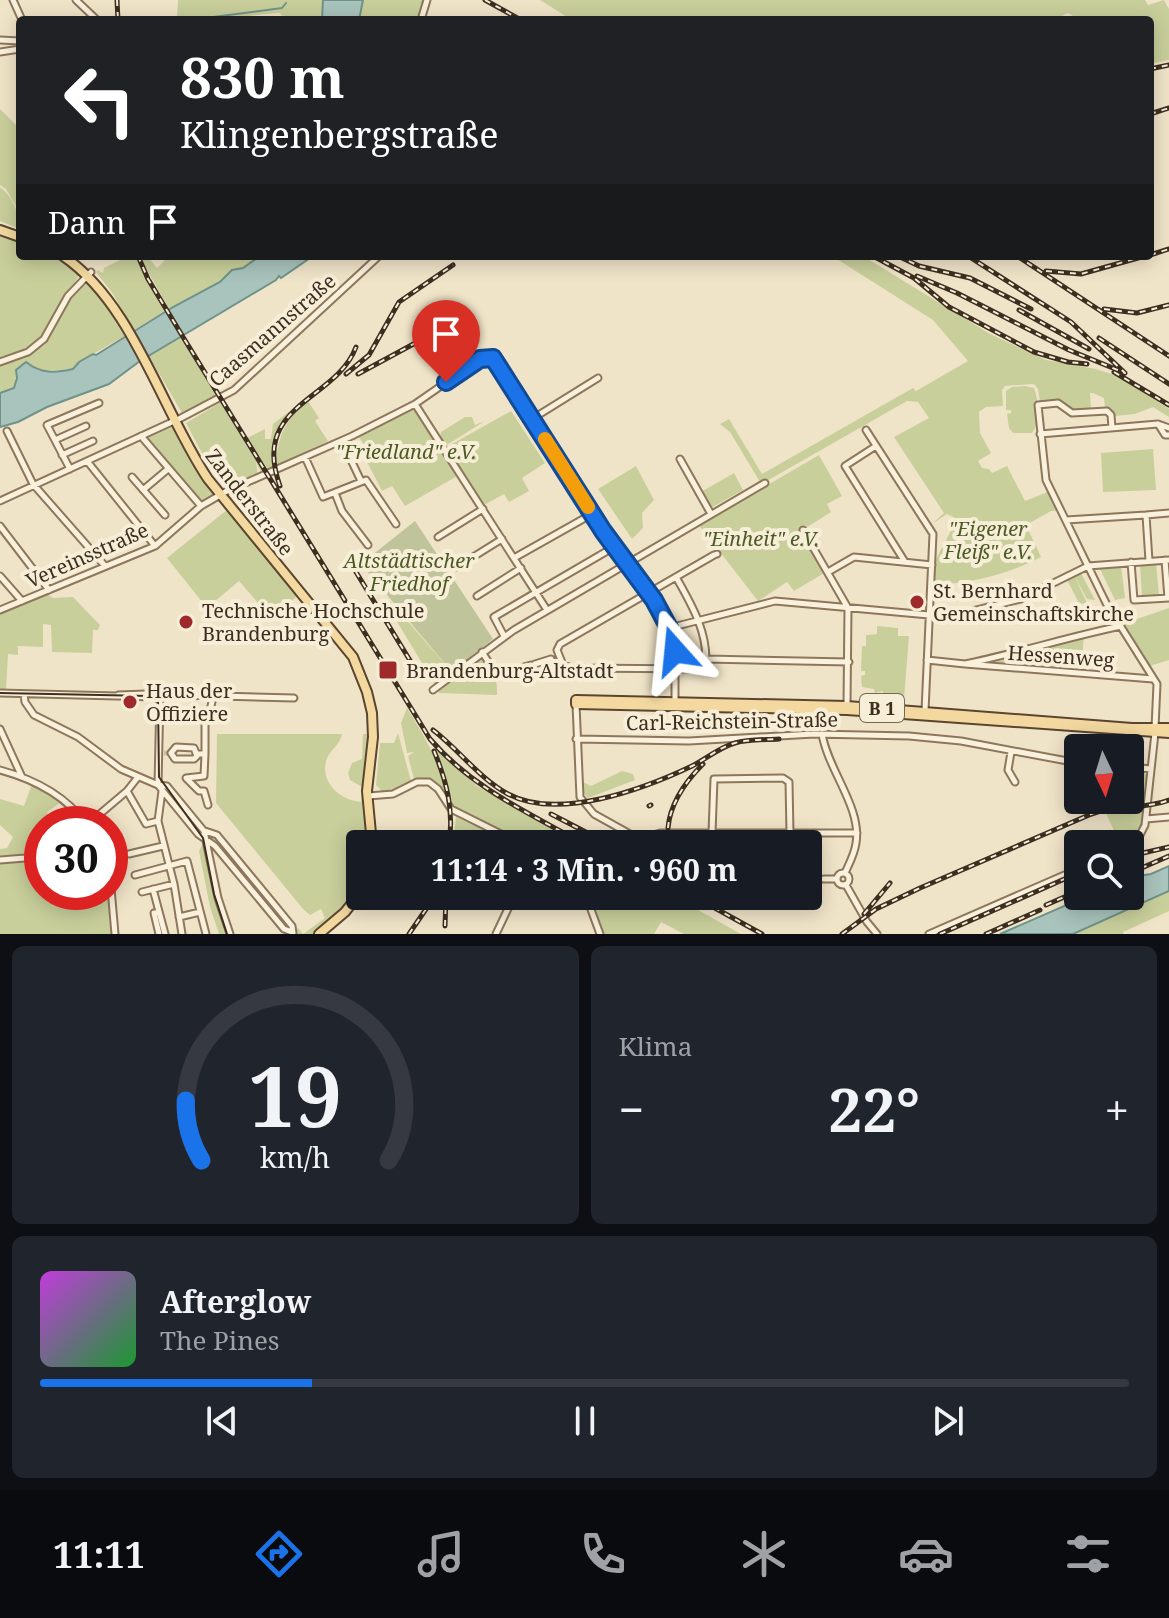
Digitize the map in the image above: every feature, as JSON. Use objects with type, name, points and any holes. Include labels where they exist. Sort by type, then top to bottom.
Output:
[{"type":"main road","points":[[69,260],[89,273]]},
{"type":"main road","points":[[74,260],[89,273]]},
{"type":"main road","name":"Zanderstraße","points":[[89,273],[128,328],[188,447],[356,656],[373,695],[377,721],[370,796]]},
{"type":"main road","name":"Zanderstraße","points":[[308,596],[353,657],[363,680],[373,729],[370,796]]},
{"type":"main road","name":"B 1","points":[[576,702],[925,711],[1155,731]]},
{"type":"main road","name":"B 1","points":[[847,708],[1169,731]]},
{"type":"main road","points":[[370,796],[373,830]]},
{"type":"main road","points":[[319,934],[347,910]]},
{"type":"main road","points":[[327,934],[352,910]]},
{"type":"street","points":[[76,0],[93,16]]},
{"type":"street","name":"Caasmannstraße","points":[[0,501],[177,420],[234,390],[375,260]]},
{"type":"street","points":[[0,362],[28,352],[44,339],[68,296],[89,273]]},
{"type":"street","name":"Vereinsstraße","points":[[0,610],[155,546],[201,506],[415,404],[480,359],[493,358],[532,419]]},
{"type":"street","points":[[598,378],[532,419],[614,547],[649,593],[669,628],[675,651],[675,705]]},
{"type":"street","points":[[70,469],[55,440],[43,426],[99,403]]},
{"type":"street","points":[[1112,428],[1111,415],[1107,411],[1069,413],[1058,403],[1038,405],[1046,480],[1088,566],[1158,689],[1146,819],[1142,830]]},
{"type":"street","points":[[415,404],[547,610]]},
{"type":"street","points":[[1040,434],[1158,424],[1169,428]]},
{"type":"street","points":[[1158,424],[1165,435],[1169,435]]},
{"type":"street","points":[[55,440],[86,426]]},
{"type":"street","points":[[866,430],[932,530],[925,711]]},
{"type":"street","points":[[7,431],[34,485],[105,566]]},
{"type":"street","points":[[141,436],[201,506]]},
{"type":"street","points":[[62,455],[93,441]]},
{"type":"street","points":[[342,441],[361,481]]},
{"type":"street","points":[[876,446],[845,466],[905,562]]},
{"type":"street","points":[[305,457],[323,497],[366,480],[396,524]]},
{"type":"street","points":[[680,459],[711,514]]},
{"type":"street","points":[[87,461],[155,546]]},
{"type":"street","points":[[143,490],[168,469]]},
{"type":"street","points":[[132,477],[165,515]]},
{"type":"street","points":[[433,690],[504,636],[765,483]]},
{"type":"street","points":[[335,493],[342,511],[368,545]]},
{"type":"street","points":[[438,537],[483,509]]},
{"type":"street","points":[[1066,520],[1169,513]]},
{"type":"street","points":[[514,558],[592,514]]},
{"type":"street","points":[[1146,515],[1149,561]]},
{"type":"street","points":[[0,526],[49,590]]},
{"type":"street","points":[[803,530],[847,607],[847,708]]},
{"type":"street","points":[[457,567],[502,539]]},
{"type":"street","points":[[504,636],[494,617],[614,547]]},
{"type":"street","points":[[555,658],[560,644],[717,554]]},
{"type":"street","points":[[828,572],[852,557],[932,565]]},
{"type":"street","points":[[669,628],[775,601],[929,615],[980,611],[1014,602],[1088,566],[1131,562],[1167,560],[1168,598],[1134,600],[1131,562]]},
{"type":"street","points":[[477,596],[521,568]]},
{"type":"street","points":[[0,576],[22,601]]},
{"type":"street","points":[[555,658],[569,668],[704,670],[699,621],[676,577]]},
{"type":"street","name":"Hessenweg","points":[[965,664],[1017,654],[1078,635],[1121,626]]},
{"type":"street","points":[[482,652],[497,675],[555,658]]},
{"type":"street","points":[[705,659],[849,662]]},
{"type":"street","name":"Hessenweg","points":[[927,660],[1098,677],[1154,679]]},
{"type":"street","points":[[0,693],[294,698]]},
{"type":"street","points":[[24,694],[25,702],[34,715],[78,737],[121,769],[160,787],[198,834],[215,846],[284,929],[292,933],[292,926],[217,835],[204,831]]},
{"type":"street","points":[[160,696],[165,753],[158,821],[174,884],[182,934]]},
{"type":"street","points":[[208,805],[201,754],[205,717],[209,715],[213,697]]},
{"type":"street","points":[[576,702],[580,797],[594,814],[622,830]]},
{"type":"street","points":[[0,729],[22,777]]},
{"type":"street","points":[[822,734],[826,753],[853,814],[857,833],[855,849],[845,873],[837,879]]},
{"type":"street","name":"Carl-Reichstein-Straße","points":[[576,739],[703,741],[822,734],[926,737],[1064,761]]},
{"type":"street","points":[[165,753],[176,747],[194,748],[201,754]]},
{"type":"street","points":[[1011,752],[1008,770],[1015,782]]},
{"type":"street","points":[[165,753],[175,759],[194,759],[201,754]]},
{"type":"street","points":[[1144,768],[1151,769]]},
{"type":"street","points":[[0,770],[22,777],[58,796],[68,806]]},
{"type":"street","points":[[204,776],[186,778],[199,791],[204,791]]},
{"type":"street","points":[[109,806],[138,777]]},
{"type":"street","points":[[712,830],[714,779],[783,778],[789,782],[790,830]]},
{"type":"street","points":[[370,796],[397,793],[417,782],[429,782],[438,789],[451,809],[493,830]]},
{"type":"street","points":[[160,787],[167,786],[204,831],[218,898],[230,934]]},
{"type":"street","points":[[127,791],[146,824],[158,821]]},
{"type":"street","points":[[161,802],[169,798]]},
{"type":"street","points":[[1146,819],[1169,817]]},
{"type":"street","points":[[822,833],[857,833]]},
{"type":"street","points":[[129,854],[164,845]]},
{"type":"street","points":[[0,860],[24,856]]},
{"type":"street","points":[[135,875],[188,862],[206,934]]},
{"type":"street","points":[[845,873],[849,879],[846,885]]},
{"type":"street","points":[[929,934],[1064,875]]},
{"type":"street","points":[[822,879],[837,879]]},
{"type":"street","points":[[837,879],[840,885],[846,885]]},
{"type":"street","points":[[142,892],[174,884]]},
{"type":"street","points":[[846,885],[877,934]]},
{"type":"street","points":[[153,889],[163,934]]},
{"type":"street","points":[[113,910],[115,934]]},
{"type":"street","points":[[496,934],[507,910]]},
{"type":"street","points":[[591,910],[600,934]]},
{"type":"street","points":[[179,917],[200,912]]},
{"type":"green space","points":[[178,0],[323,0],[322,16],[283,16],[279,13],[177,16]]},
{"type":"green space","points":[[363,0],[425,0],[420,16],[360,16]]},
{"type":"green space","points":[[540,0],[1145,0],[1148,5],[1164,0],[1169,9],[1169,60],[1154,63],[1154,16],[1073,16],[1068,13],[1062,16],[566,16]]},
{"type":"green space","points":[[0,109],[16,125],[16,206],[0,185]]},
{"type":"green space","points":[[0,187],[16,210],[16,227],[0,221]]},
{"type":"green space","points":[[0,235],[16,241],[16,260],[58,260],[79,274],[36,343],[0,360]]},
{"type":"green space","points":[[120,260],[139,260],[165,311],[134,330],[96,272],[103,273],[104,268]]},
{"type":"green space","points":[[141,260],[150,260],[157,268],[165,260],[254,260],[220,282],[169,309]]},
{"type":"green space","name":"\"Eigener Fleiß\" e.V.","points":[[838,260],[870,260],[990,334],[1046,360],[1118,376],[1169,409],[1169,417],[1153,407],[1135,414],[1115,416],[1110,408],[1105,408],[1104,398],[1093,393],[1090,393],[1091,409],[1070,411],[1061,401],[1040,402],[1034,384],[1005,386],[1002,390],[1003,406],[986,407],[979,412],[980,433],[991,453],[978,461],[982,468],[992,473],[1007,466],[1025,501],[1050,491],[1059,511],[1051,511],[1026,525],[1041,557],[988,577],[933,585],[934,563],[957,519],[947,514],[932,524],[944,513],[894,437],[929,418],[918,402],[907,401],[765,482],[760,482],[730,432],[720,424],[729,419],[762,474],[913,388],[916,391],[968,361],[933,320]]},
{"type":"green space","points":[[87,282],[105,300],[125,336],[89,356],[73,369],[39,371],[26,362],[16,375],[14,388],[0,393],[0,364],[33,352],[75,292]]},
{"type":"green space","points":[[181,336],[219,396],[182,413],[149,356]]},
{"type":"green space","points":[[1025,386],[1034,388],[1038,405],[1037,423],[1032,433],[1013,433],[1007,414],[1011,410],[1006,410],[1006,391]]},
{"type":"green space","points":[[308,401],[319,418],[315,421],[328,441],[276,468],[283,430]]},
{"type":"green space","points":[[221,402],[266,473],[262,474],[256,462],[258,476],[228,488],[203,455],[186,423]]},
{"type":"green space","name":"\"Friedland\" e.V.","points":[[416,407],[459,475],[405,506],[392,486],[382,491],[362,452],[367,449],[358,436]]},
{"type":"green space","points":[[290,411],[278,431],[273,469],[269,471],[247,438],[265,429],[265,439],[271,439],[273,424]]},
{"type":"green space","points":[[511,411],[545,463],[522,478],[529,491],[509,502],[504,494],[484,505],[445,448]]},
{"type":"green space","points":[[465,417],[472,417],[475,425],[485,421],[445,446],[440,438],[441,432]]},
{"type":"green space","points":[[172,427],[214,492],[208,500],[201,503],[145,439]]},
{"type":"green space","points":[[1153,449],[1156,490],[1103,492],[1101,453]]},
{"type":"green space","name":"\"Einheit\" e.V.","points":[[819,455],[842,496],[827,504],[831,512],[804,529],[826,572],[794,591],[787,582],[758,601],[699,525]]},
{"type":"green space","points":[[636,466],[654,500],[642,513],[643,528],[632,539],[598,489]]},
{"type":"green space","points":[[734,473],[743,490],[711,508],[701,492]]},
{"type":"green space","points":[[228,509],[298,595],[272,619],[239,581],[207,608],[167,558]]},
{"type":"green space","name":"Altstädtischer Friedhof","points":[[415,521],[493,639],[452,672],[361,564]]},
{"type":"green space","points":[[1156,563],[1159,596],[1142,597],[1140,564]]},
{"type":"green space","points":[[1121,565],[1125,598],[1115,600],[1099,567]]},
{"type":"green space","points":[[1081,573],[1095,600],[1087,599],[1075,577],[1087,603],[1072,605],[1078,601],[1067,580]]},
{"type":"green space","points":[[47,594],[53,598],[73,597],[100,625],[98,630],[93,630],[92,653],[52,652],[51,625],[43,624],[43,647],[18,646],[18,655],[8,654],[6,690],[0,690],[0,614]]},
{"type":"green space","points":[[389,600],[452,672],[436,686],[385,602]]},
{"type":"green space","points":[[1169,608],[1169,660],[1150,666],[1123,624]]},
{"type":"green space","points":[[877,626],[898,628],[898,636],[909,636],[904,699],[883,697],[883,691],[875,693],[874,689],[862,687],[861,676],[865,675],[865,671],[861,671],[862,646],[866,646],[866,635],[877,634]]},
{"type":"green space","points":[[1084,635],[1081,673],[978,664],[1033,651]]},
{"type":"green space","points":[[481,655],[494,673],[497,695],[439,693],[437,689]]},
{"type":"green space","points":[[407,708],[432,753],[449,801],[435,783],[414,779],[408,756],[414,752],[407,753],[401,723]]},
{"type":"green space","points":[[398,733],[411,781],[400,788],[382,791],[376,785],[380,743],[394,743]]},
{"type":"green space","points":[[217,734],[342,734],[328,756],[325,773],[338,793],[361,802],[362,787],[350,780],[348,773],[352,763],[362,759],[363,734],[371,734],[371,830],[346,830],[346,907],[314,934],[303,934],[325,918],[321,909],[310,915],[303,909],[216,803]]},
{"type":"green space","points":[[432,743],[477,786],[556,830],[501,830],[456,808],[452,804],[444,769]]},
{"type":"green space","points":[[622,771],[633,774],[635,780],[588,798],[582,791],[581,781],[591,786]]},
{"type":"green space","points":[[1144,773],[1147,775],[1144,806]]},
{"type":"green space","points":[[32,784],[61,802],[55,806],[24,806]]},
{"type":"green space","points":[[0,799],[24,806],[24,857],[0,858],[0,849],[7,848],[13,837],[0,825]]},
{"type":"green space","points":[[1106,814],[1144,814],[1140,830],[1114,830]]},
{"type":"green space","points":[[456,817],[483,830],[455,830]]},
{"type":"green space","points":[[210,834],[216,837],[290,927],[289,930],[210,840]]},
{"type":"green space","points":[[203,843],[213,896],[225,934],[219,934],[210,907],[199,851]]},
{"type":"green space","points":[[24,857],[24,910],[110,910],[113,934],[0,934],[0,861]]},
{"type":"green space","points":[[1169,891],[1169,911],[1123,934],[1073,934],[1127,910],[1144,910],[1144,902]]},
{"type":"green space","points":[[595,910],[698,910],[741,934],[684,934],[661,922],[654,934],[604,934]]},
{"type":"water","points":[[323,0],[363,0],[360,16],[322,16]]},
{"type":"water","points":[[254,260],[307,260],[140,361],[109,384],[0,427],[0,393],[14,388],[16,370],[26,362],[48,372],[73,369],[79,362],[220,282],[232,270],[243,268]]},
{"type":"water","points":[[1169,866],[1169,891],[1144,902],[1144,875]]},
{"type":"water","points":[[1064,906],[1064,910],[1127,910],[1073,934],[1000,934]]},
{"type":"waterway","points":[[221,16],[282,8],[286,3]]},
{"type":"tram line","points":[[0,693],[150,696],[158,700],[159,777],[203,838],[214,894],[227,934]]},
{"type":"railway","points":[[117,0],[118,16]]},
{"type":"railway","points":[[485,0],[514,16]]},
{"type":"railway","points":[[1154,68],[1169,65]]},
{"type":"railway","points":[[1154,113],[1169,108]]},
{"type":"railway","points":[[1154,254],[1169,249]]},
{"type":"railway","points":[[140,260],[183,337],[430,739],[483,786],[558,830]]},
{"type":"railway","points":[[880,260],[914,278],[949,307],[1034,352],[1087,364]]},
{"type":"railway","points":[[906,260],[970,278],[1031,309]]},
{"type":"railway","points":[[917,276],[1069,350],[1125,373],[1071,322],[974,260]]},
{"type":"railway","points":[[1023,260],[1169,356]]},
{"type":"railway","points":[[1046,271],[1081,274],[1131,260]]},
{"type":"railway","points":[[346,374],[369,355],[399,302],[453,265]]},
{"type":"railway","points":[[1104,309],[1137,313],[1169,305]]},
{"type":"railway","points":[[1019,310],[1089,349]]},
{"type":"railway","points":[[358,374],[456,321]]},
{"type":"railway","points":[[1099,338],[1169,384]]},
{"type":"railway","points":[[280,486],[274,459],[276,437],[299,406],[346,365],[356,347]]},
{"type":"railway","points":[[1114,372],[1169,405]]},
{"type":"railway","points":[[356,572],[414,667]]},
{"type":"railway","points":[[433,730],[498,788],[528,801],[551,804],[576,803],[626,792],[692,766],[729,745],[779,739]]},
{"type":"railway","points":[[434,751],[448,797],[450,830]]},
{"type":"railway","points":[[668,828],[680,793],[703,764]]},
{"type":"railway","points":[[842,934],[876,909],[1089,815],[1169,800]]},
{"type":"railway","points":[[551,814],[582,830]]},
{"type":"railway","points":[[1144,853],[1169,847]]},
{"type":"railway","points":[[1144,867],[1169,856]]},
{"type":"railway","points":[[940,934],[1064,879]]},
{"type":"railway","points":[[864,914],[890,883]]},
{"type":"railway","points":[[1046,905],[1064,897]]},
{"type":"railway","points":[[409,934],[425,910]]},
{"type":"railway","points":[[445,926],[446,910]]},
{"type":"railway","points":[[718,910],[762,934]]},
{"type":"railway","points":[[986,934],[1040,910]]},
{"type":"slow traffic","points":[[545,439],[588,507]]},
{"type":"place","name":"St. Bernhard Gemeinschaftskirche","points":[[917,602]]},
{"type":"place","name":"Technische Hochschule Brandenburg","points":[[186,622]]},
{"type":"place","name":"Brandenburg-Altstadt","points":[[388,670]]},
{"type":"place","name":"Haus der Offiziere","points":[[130,702]]},
{"type":"route","points":[[446,382],[480,359],[493,358],[603,531],[665,617],[675,651]]}]
